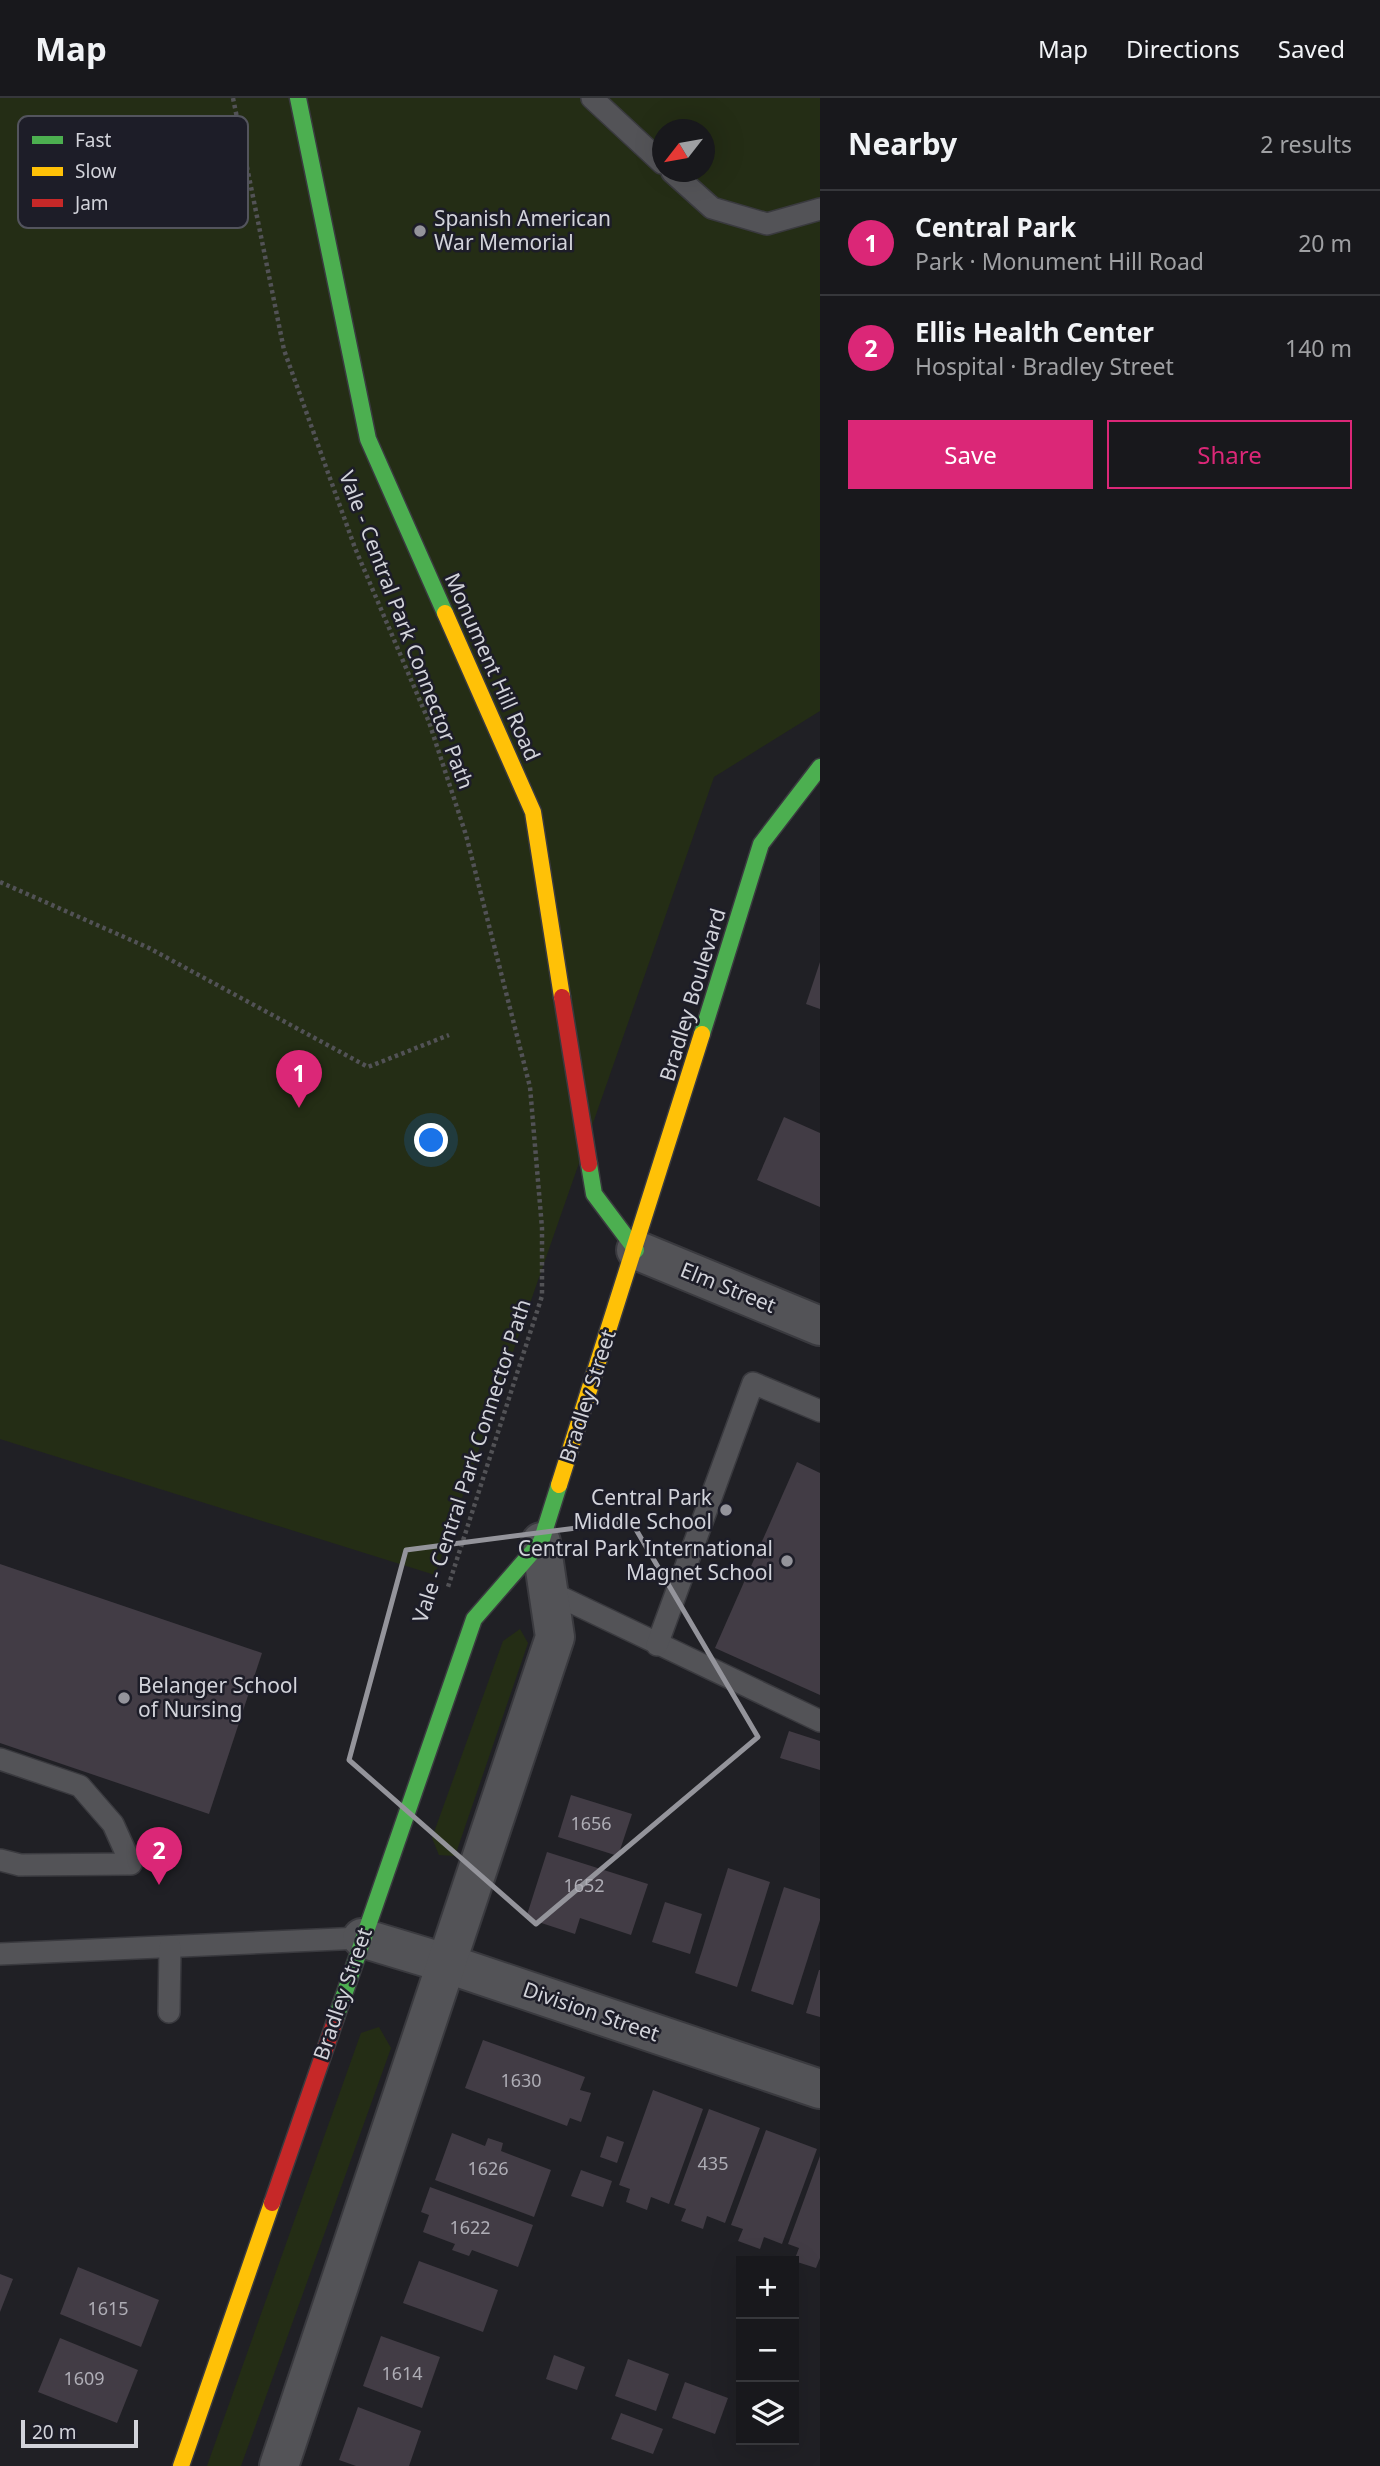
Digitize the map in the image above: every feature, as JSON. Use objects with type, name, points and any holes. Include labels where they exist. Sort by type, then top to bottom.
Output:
[{"type":"street","name":"Monument Hill Road","points":[[302,99],[368,439],[533,812],[594,1194],[636,1250]]},
{"type":"street","name":"Bradley Boulevard","points":[[636,1250],[761,844],[820,767]]},
{"type":"street","name":"Elm Street","points":[[636,1250],[820,1326]]},
{"type":"street","name":"Bradley Street","points":[[181,2466],[474,1619],[541,1542],[636,1250]]},
{"type":"street","name":"Bradley Street","points":[[279,2466],[555,1637],[541,1542]]},
{"type":"street","name":"Division Street","points":[[362,1938],[445,1963],[820,2089]]},
{"type":"lane","points":[[592,98],[652,153]]},
{"type":"lane","points":[[683,182],[712,208],[767,224],[820,209]]},
{"type":"lane","points":[[657,1645],[753,1383],[820,1410]]},
{"type":"lane","points":[[548,1591],[820,1721]]},
{"type":"lane","points":[[0,1759],[80,1786],[113,1824],[131,1864],[20,1865],[0,1860]]},
{"type":"lane","points":[[0,1955],[362,1938]]},
{"type":"lane","points":[[169,2012],[170,1947]]},
{"type":"path","name":"Vale - Central Park Connector Path","points":[[233,98],[237,116]]},
{"type":"path","name":"Vale - Central Park Connector Path","points":[[248,172],[284,350],[355,548],[429,722],[466,835],[530,1087],[542,1228],[542,1296],[444,1598]]},
{"type":"path","points":[[0,881],[149,948],[368,1067],[449,1035]]},
{"type":"highlighted area","points":[[631,1521],[758,1737],[536,1924],[349,1760],[406,1550]]},
{"type":"green space","points":[[0,98],[820,98],[820,711],[714,777],[435,1575],[0,1439]]},
{"type":"green space","points":[[520,1629],[528,1643],[455,1856],[439,1855],[432,1838],[503,1641]]},
{"type":"green space","points":[[379,2027],[391,2048],[241,2466],[207,2466],[361,2033]]},
{"type":"building","points":[[820,962],[820,1009],[806,1004]]},
{"type":"building","points":[[784,1117],[820,1133],[820,1207],[757,1180]]},
{"type":"building","name":"Central Park International Magnet School","points":[[797,1462],[820,1473],[820,1695],[715,1648]]},
{"type":"building","name":"Belanger School of Nursing","points":[[0,1564],[262,1653],[209,1814],[0,1743]]},
{"type":"building","points":[[789,1731],[820,1741],[820,1770],[780,1758]]},
{"type":"building","points":[[571,1795],[632,1814],[618,1856],[558,1837]]},
{"type":"building","points":[[547,1852],[648,1884],[631,1935],[580,1918],[575,1934],[526,1918]]},
{"type":"building","points":[[728,1868],[770,1882],[737,1987],[695,1973]]},
{"type":"building","points":[[784,1887],[820,1899],[820,1920],[793,2005],[751,1991]]},
{"type":"building","points":[[665,1902],[702,1914],[690,1954],[652,1942]]},
{"type":"building","points":[[820,1970],[820,2017],[806,2013]]},
{"type":"building","points":[[483,2040],[585,2077],[580,2090],[591,2093],[581,2122],[570,2118],[567,2126],[465,2088]]},
{"type":"building","points":[[653,2090],[703,2109],[669,2204],[651,2197],[647,2210],[626,2202],[630,2189],[619,2185]]},
{"type":"building","points":[[709,2109],[760,2128],[725,2223],[707,2216],[703,2229],[681,2221],[686,2209],[674,2205]]},
{"type":"building","points":[[766,2130],[817,2149],[782,2244],[764,2237],[760,2249],[738,2241],[743,2229],[731,2225]]},
{"type":"building","points":[[452,2133],[485,2146],[488,2138],[503,2143],[501,2151],[551,2170],[534,2217],[435,2180]]},
{"type":"building","points":[[607,2136],[624,2142],[617,2163],[600,2157]]},
{"type":"building","points":[[820,2156],[820,2258],[816,2268],[799,2263],[799,2256],[796,2256],[799,2248],[788,2244]]},
{"type":"building","points":[[581,2170],[612,2181],[603,2207],[571,2196]]},
{"type":"building","points":[[430,2187],[533,2225],[518,2267],[472,2250],[469,2256],[452,2250],[455,2244],[423,2232],[429,2215],[421,2212]]},
{"type":"building","points":[[419,2261],[498,2290],[483,2332],[403,2303]]},
{"type":"building","points":[[78,2267],[159,2300],[141,2347],[60,2314]]},
{"type":"building","points":[[0,2274],[13,2279],[0,2312]]},
{"type":"building","points":[[381,2336],[440,2357],[422,2408],[363,2386]]},
{"type":"building","points":[[60,2338],[138,2370],[117,2423],[38,2392]]},
{"type":"building","points":[[554,2355],[585,2367],[577,2390],[546,2379]]},
{"type":"building","points":[[628,2359],[669,2374],[656,2411],[615,2396]]},
{"type":"building","points":[[685,2382],[728,2398],[715,2434],[672,2418]]},
{"type":"building","points":[[358,2407],[421,2431],[409,2466],[356,2466],[339,2460]]},
{"type":"building","points":[[621,2413],[663,2429],[653,2454],[611,2439]]},
{"type":"traffic: fast","points":[[298,98],[368,439],[445,613]]},
{"type":"traffic: fast","points":[[702,1034],[761,844],[820,767]]},
{"type":"traffic: fast","points":[[589,1164],[594,1194],[636,1250]]},
{"type":"traffic: fast","points":[[336,2018],[474,1619],[541,1542],[559,1485]]},
{"type":"traffic: slow","points":[[445,613],[533,812],[562,997]]},
{"type":"traffic: slow","points":[[559,1485],[702,1034]]},
{"type":"traffic: slow","points":[[181,2466],[272,2203]]},
{"type":"traffic: jam","points":[[562,997],[589,1164]]},
{"type":"traffic: jam","points":[[272,2203],[336,2018]]},
{"type":"place","name":"Spanish American War Memorial","points":[[420,231]]},
{"type":"place","name":"Central Park","points":[[299,1108]]},
{"type":"place","name":"Central Park Middle School","points":[[726,1510]]},
{"type":"place","name":"Central Park International Magnet School","points":[[787,1561]]},
{"type":"place","name":"Belanger School of Nursing","points":[[124,1698]]},
{"type":"place","name":"Ellis Health Center","points":[[159,1885]]}]
